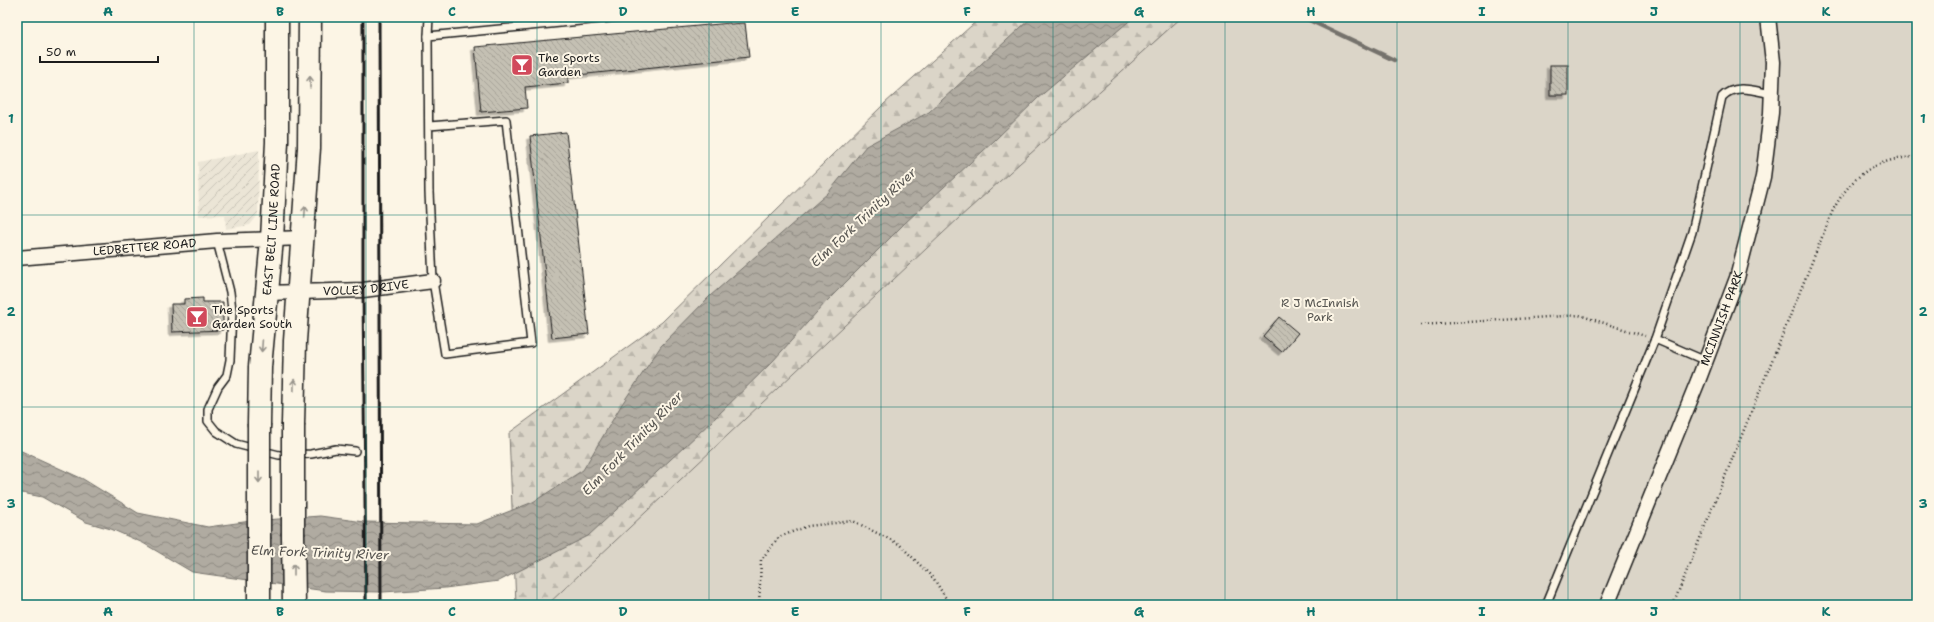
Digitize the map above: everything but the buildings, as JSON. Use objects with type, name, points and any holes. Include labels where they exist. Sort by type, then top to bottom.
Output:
[{"type":"main road","name":"EAST BELT LINE ROAD","points":[[259,605],[260,367],[272,239],[277,142],[277,17]]},
{"type":"main road","points":[[294,605],[293,424],[295,341],[309,148],[310,17]]},
{"type":"street","name":"MCINNISH PARK","points":[[1607,605],[1706,361],[1737,278],[1763,177],[1771,113],[1773,62],[1768,17]]},
{"type":"street","name":"LEDBETTER ROAD","points":[[17,258],[217,242],[303,238]]},
{"type":"street","name":"VOLLEY DRIVE","points":[[266,294],[363,290],[433,281]]},
{"type":"lane","points":[[429,17],[428,36],[429,192],[433,281],[445,354],[531,343],[506,120],[429,126]]},
{"type":"lane","points":[[428,36],[621,17]]},
{"type":"lane","points":[[1546,605],[1655,340],[1692,232],[1722,96],[1728,90],[1737,88],[1772,94]]},
{"type":"lane","points":[[217,242],[230,292],[232,310],[230,360],[227,375],[218,387],[208,409],[208,421],[216,431],[236,444],[279,455],[311,454],[336,449],[355,451]]},
{"type":"lane","points":[[1655,340],[1706,361]]},
{"type":"path","points":[[1673,605],[1840,196],[1862,173],[1875,165],[1890,160],[1917,158]]},
{"type":"path","points":[[1420,325],[1579,316],[1655,340]]},
{"type":"path","points":[[759,605],[761,560],[779,537],[808,526],[852,521],[899,544],[934,579],[950,605]]},
{"type":"shaded area","points":[[259,150],[258,215],[250,225],[226,229],[225,215],[199,216],[198,162]]},
{"type":"green space","points":[[981,17],[1182,17],[959,219],[566,605],[516,605],[509,433],[662,322],[884,104]]},
{"type":"green space","name":"R J McInnish Park","points":[[1182,17],[1917,17],[1917,605],[547,605],[959,218]]},
{"type":"water","name":"Elm Fork Trinity River","points":[[1032,17],[1134,17],[1038,98],[905,223],[825,303],[773,361],[712,421],[588,536],[499,581],[445,588],[383,592],[326,591],[192,572],[143,543],[111,529],[86,522],[42,497],[17,492],[17,449],[83,479],[138,513],[208,527],[251,521],[320,516],[364,522],[477,524],[533,502],[583,470],[622,404],[661,346],[710,296],[828,193],[866,146],[929,112]]},
{"type":"waterway","points":[[1303,17],[1394,60]]},
{"type":"railway","points":[[363,17],[363,290],[366,605]]},
{"type":"railway","points":[[379,17],[381,605]]},
{"type":"place","name":"The Sports Garden","points":[[522,65]]},
{"type":"place","name":"The Sports Garden South","points":[[197,317]]}]
